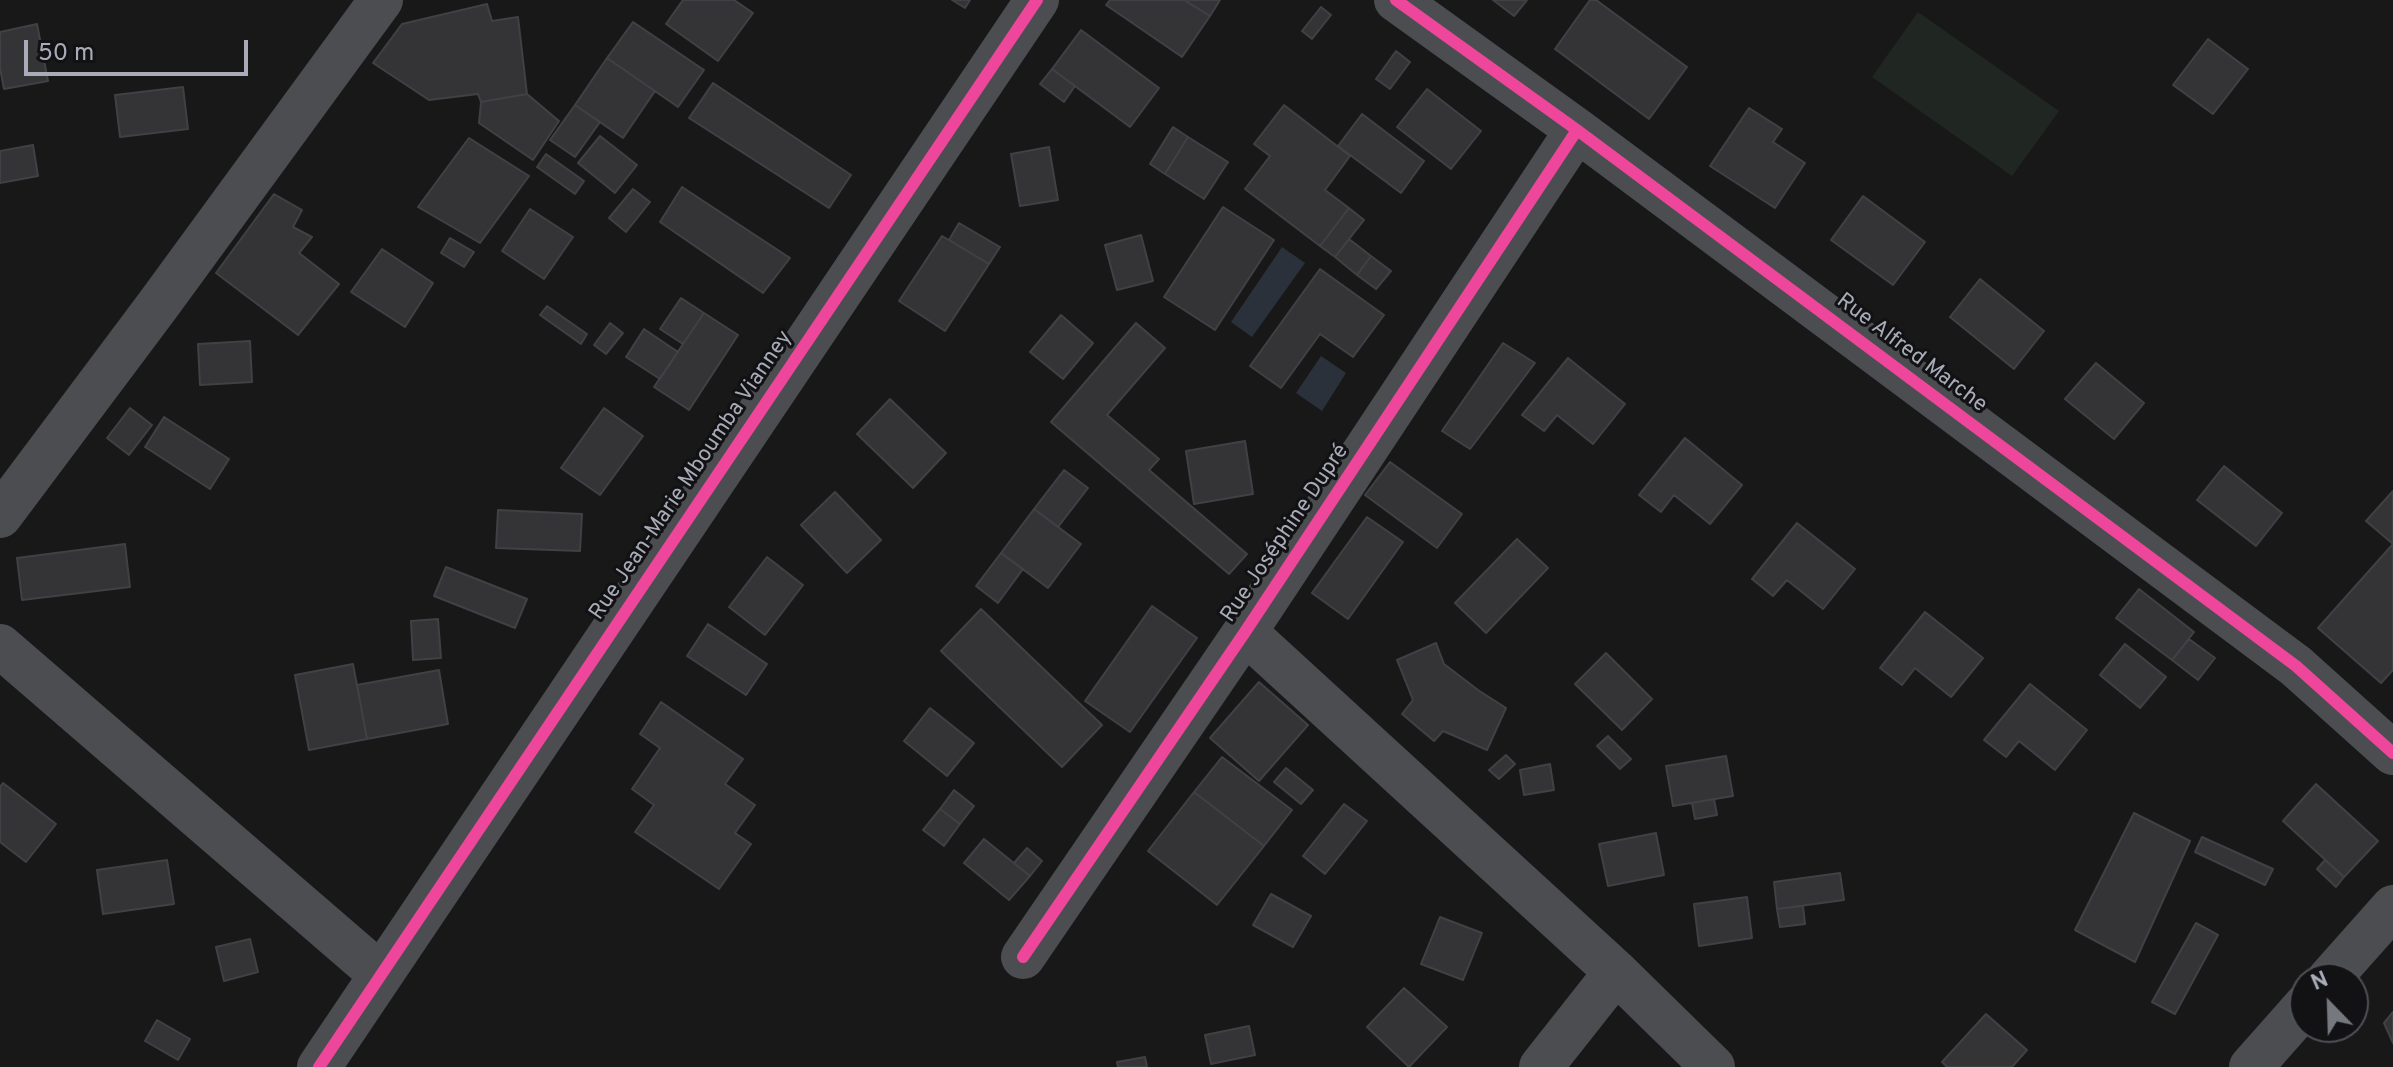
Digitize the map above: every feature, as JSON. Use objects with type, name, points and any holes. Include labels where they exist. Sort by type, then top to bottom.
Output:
[{"type":"street","points":[[0,516],[381,0]]},
{"type":"street","name":"Rue Jean-Marie Mboumba Vianney","points":[[319,1067],[1037,0]]},
{"type":"street","name":"Rue Alfred Marche","points":[[1396,0],[1577,130],[2296,666],[2393,753]]},
{"type":"street","name":"Rue Joséphine Dupré","points":[[1023,957],[1245,632],[1577,130]]},
{"type":"street","points":[[1245,632],[1616,972],[1713,1067]]},
{"type":"street","points":[[0,646],[380,974]]},
{"type":"street","points":[[2343,963],[2393,907]]},
{"type":"street","points":[[1541,1067],[1616,972]]},
{"type":"street","points":[[2251,1067],[2289,1024]]},
{"type":"shaded area","points":[[1918,12],[2059,111],[2012,176],[1872,77]]},
{"type":"shaded area","points":[[1282,247],[1305,263],[1252,337],[1231,322]]},
{"type":"shaded area","points":[[1321,356],[1346,373],[1322,411],[1296,393]]},
{"type":"building","points":[[683,0],[734,0],[753,13],[718,61],[666,24]]},
{"type":"building","points":[[952,0],[970,0],[965,8]]},
{"type":"building","points":[[1110,0],[1184,0],[1210,16],[1182,57],[1106,5]]},
{"type":"building","points":[[1188,0],[1220,0],[1210,16]]},
{"type":"building","points":[[1493,0],[1527,0],[1514,16]]},
{"type":"building","points":[[1590,0],[1596,0],[1687,67],[1649,119],[1555,49]]},
{"type":"building","points":[[487,4],[492,21],[518,17],[527,94],[481,102],[478,94],[429,100],[373,63],[402,24]]},
{"type":"building","points":[[1321,7],[1331,15],[1312,39],[1302,31]]},
{"type":"building","points":[[633,22],[704,70],[678,107],[607,58]]},
{"type":"building","points":[[37,24],[48,81],[4,89],[0,68],[0,32]]},
{"type":"building","points":[[1081,30],[1159,88],[1130,127],[1052,69]]},
{"type":"building","points":[[2208,39],[2248,69],[2213,114],[2173,85]]},
{"type":"building","points":[[1396,51],[1410,62],[1390,89],[1376,79]]},
{"type":"building","points":[[607,58],[655,91],[623,138],[575,105]]},
{"type":"building","points":[[1052,69],[1075,86],[1064,102],[1040,84]]},
{"type":"building","points":[[713,83],[851,175],[829,208],[689,118]]},
{"type":"building","points":[[183,87],[188,129],[120,137],[115,95]]},
{"type":"building","points":[[1427,89],[1481,131],[1451,169],[1397,127]]},
{"type":"building","points":[[527,94],[559,121],[533,160],[479,123],[481,102]]},
{"type":"building","points":[[575,105],[600,122],[575,157],[550,140]]},
{"type":"building","points":[[1284,105],[1350,156],[1325,190],[1349,208],[1320,246],[1245,189],[1270,156],[1254,144]]},
{"type":"building","points":[[1749,108],[1782,129],[1773,142],[1805,163],[1775,208],[1710,166]]},
{"type":"building","points":[[1362,114],[1424,161],[1401,193],[1338,146]]},
{"type":"building","points":[[1173,127],[1188,137],[1165,174],[1150,164]]},
{"type":"building","points":[[600,136],[637,165],[615,193],[578,163]]},
{"type":"building","points":[[1188,137],[1228,162],[1204,199],[1165,174]]},
{"type":"building","points":[[469,138],[529,176],[480,243],[418,207]]},
{"type":"building","points":[[33,145],[38,176],[0,183],[0,151]]},
{"type":"building","points":[[1049,147],[1058,200],[1020,206],[1011,154]]},
{"type":"building","points":[[546,154],[584,181],[575,194],[537,167]]},
{"type":"building","points":[[682,187],[790,258],[763,293],[660,222]]},
{"type":"building","points":[[633,189],[650,202],[626,232],[609,218]]},
{"type":"building","points":[[274,194],[302,210],[293,227],[312,237],[299,253],[339,284],[298,335],[216,273]]},
{"type":"building","points":[[1863,196],[1925,242],[1893,285],[1831,240]]},
{"type":"building","points":[[1223,207],[1274,240],[1215,330],[1164,297]]},
{"type":"building","points":[[1349,208],[1364,220],[1335,257],[1320,246]]},
{"type":"building","points":[[530,209],[573,237],[544,279],[502,251]]},
{"type":"building","points":[[959,223],[1000,247],[989,264],[949,240]]},
{"type":"building","points":[[1141,235],[1153,281],[1117,290],[1105,245]]},
{"type":"building","points":[[942,236],[989,264],[945,331],[899,301]]},
{"type":"building","points":[[450,238],[474,252],[464,267],[441,253]]},
{"type":"building","points":[[1349,239],[1371,256],[1357,275],[1335,257]]},
{"type":"building","points":[[382,249],[433,283],[405,327],[351,292]]},
{"type":"building","points":[[1371,256],[1391,271],[1376,289],[1357,275]]},
{"type":"building","points":[[1320,269],[1384,315],[1353,357],[1320,334],[1281,388],[1250,366]]},
{"type":"building","points":[[1980,279],[2044,331],[2014,369],[1950,317]]},
{"type":"building","points":[[681,298],[704,313],[683,344],[660,329]]},
{"type":"building","points":[[547,306],[587,334],[581,344],[540,315]]},
{"type":"building","points":[[704,313],[738,335],[689,410],[654,387]]},
{"type":"building","points":[[1061,315],[1093,343],[1063,379],[1030,352]]},
{"type":"building","points":[[610,323],[623,333],[606,354],[594,345]]},
{"type":"building","points":[[1136,323],[1165,348],[1107,415],[1159,459],[1149,470],[1247,554],[1229,574],[1051,422]]},
{"type":"building","points":[[644,329],[678,352],[660,379],[626,357]]},
{"type":"building","points":[[250,341],[252,382],[200,385],[198,344]]},
{"type":"building","points":[[1503,343],[1535,363],[1470,449],[1442,431]]},
{"type":"building","points":[[1568,358],[1625,404],[1593,444],[1557,415],[1544,431],[1522,415]]},
{"type":"building","points":[[2096,363],[2144,403],[2114,439],[2065,399]]},
{"type":"building","points":[[890,399],[946,453],[913,488],[857,434]]},
{"type":"building","points":[[130,408],[152,425],[129,455],[107,438]]},
{"type":"building","points":[[604,408],[643,436],[600,495],[561,468]]},
{"type":"building","points":[[164,417],[229,459],[210,489],[145,447]]},
{"type":"building","points":[[1685,438],[1742,485],[1710,524],[1674,495],[1661,512],[1639,495]]},
{"type":"building","points":[[1245,441],[1253,494],[1194,504],[1186,451]]},
{"type":"building","points":[[1390,462],[1462,514],[1437,548],[1365,495]]},
{"type":"building","points":[[2224,466],[2282,513],[2256,546],[2197,500]]},
{"type":"building","points":[[1064,470],[1088,488],[1058,527],[1034,509]]},
{"type":"building","points":[[2393,491],[2393,544],[2366,521]]},
{"type":"building","points":[[835,492],[881,540],[847,573],[801,525]]},
{"type":"building","points":[[1034,509],[1081,544],[1048,588],[1001,553]]},
{"type":"building","points":[[498,510],[582,514],[580,551],[496,548]]},
{"type":"building","points":[[1367,517],[1403,542],[1348,619],[1312,593]]},
{"type":"building","points":[[1797,523],[1855,569],[1823,609],[1787,580],[1773,596],[1752,579]]},
{"type":"building","points":[[1517,539],[1548,568],[1486,633],[1455,603]]},
{"type":"building","points":[[125,544],[130,587],[22,600],[17,558]]},
{"type":"building","points":[[2393,544],[2393,670],[2381,683],[2318,628]]},
{"type":"building","points":[[1001,553],[1023,569],[998,603],[976,586]]},
{"type":"building","points":[[767,557],[803,585],[765,635],[729,607]]},
{"type":"building","points":[[446,567],[527,599],[515,628],[434,596]]},
{"type":"building","points":[[2139,589],[2194,632],[2172,660],[2116,618]]},
{"type":"building","points":[[1152,606],[1197,638],[1130,732],[1085,701]]},
{"type":"building","points":[[981,609],[1102,725],[1062,767],[941,651]]},
{"type":"building","points":[[1925,612],[1983,658],[1951,697],[1915,668],[1902,685],[1880,668]]},
{"type":"building","points":[[438,619],[441,658],[413,660],[411,621]]},
{"type":"building","points":[[708,624],[767,664],[746,695],[687,656]]},
{"type":"building","points":[[2189,639],[2215,658],[2198,680],[2172,660]]},
{"type":"building","points":[[1436,643],[1444,664],[1506,708],[1487,750],[1443,731],[1434,741],[1402,714],[1413,700],[1397,660]]},
{"type":"building","points":[[2125,644],[2166,677],[2140,708],[2100,675]]},
{"type":"building","points":[[1606,653],[1652,699],[1622,730],[1575,684]]},
{"type":"building","points":[[353,664],[367,739],[309,750],[295,675]]},
{"type":"building","points":[[439,670],[448,724],[367,739],[357,685]]},
{"type":"building","points":[[1259,682],[1308,725],[1259,781],[1210,738]]},
{"type":"building","points":[[2030,684],[2087,730],[2055,770],[2019,741],[2006,757],[1984,740]]},
{"type":"building","points":[[661,702],[743,759],[725,784],[755,805],[735,833],[751,844],[719,889],[635,832],[654,805],[632,789],[660,748],[640,734]]},
{"type":"building","points":[[930,708],[974,743],[947,776],[904,741]]},
{"type":"building","points":[[1608,736],[1631,759],[1620,769],[1597,746]]},
{"type":"building","points":[[1506,755],[1515,764],[1499,779],[1489,770]]},
{"type":"building","points":[[1726,756],[1733,796],[1673,806],[1666,766]]},
{"type":"building","points":[[1222,757],[1292,810],[1264,846],[1194,792]]},
{"type":"building","points":[[1550,764],[1554,790],[1524,795],[1520,770]]},
{"type":"building","points":[[1286,768],[1313,790],[1301,804],[1274,782]]},
{"type":"building","points":[[3,783],[56,824],[26,862],[0,842],[0,787]]},
{"type":"building","points":[[2316,784],[2378,841],[2344,877],[2283,821]]},
{"type":"building","points":[[954,790],[974,806],[960,824],[940,809]]},
{"type":"building","points":[[1194,792],[1264,846],[1217,905],[1148,851]]},
{"type":"building","points":[[1714,799],[1717,815],[1695,819],[1692,803]]},
{"type":"building","points":[[1344,804],[1367,821],[1325,874],[1303,856]]},
{"type":"building","points":[[940,809],[960,824],[944,846],[923,830]]},
{"type":"building","points":[[2134,813],[2190,841],[2135,962],[2075,930]]},
{"type":"building","points":[[1656,833],[1664,875],[1608,886],[1599,844]]},
{"type":"building","points":[[2202,837],[2273,869],[2265,885],[2195,852]]},
{"type":"building","points":[[984,839],[1030,876],[1009,900],[964,863]]},
{"type":"building","points":[[1027,848],[1042,861],[1030,876],[1014,863]]},
{"type":"building","points":[[167,860],[174,904],[103,914],[97,870]]},
{"type":"building","points":[[2325,860],[2344,877],[2336,887],[2317,869]]},
{"type":"building","points":[[1840,873],[1844,900],[1777,909],[1774,882]]},
{"type":"building","points":[[1271,894],[1311,916],[1293,947],[1253,925]]},
{"type":"building","points":[[1747,897],[1752,938],[1699,946],[1694,904]]},
{"type":"building","points":[[1803,906],[1805,924],[1780,927],[1777,909]]},
{"type":"building","points":[[1440,917],[1482,933],[1463,980],[1421,964]]},
{"type":"building","points":[[2196,923],[2218,935],[2175,1014],[2152,1002]]},
{"type":"building","points":[[250,939],[258,972],[224,981],[216,947]]},
{"type":"building","points":[[1404,988],[1447,1027],[1409,1067],[1367,1027]]},
{"type":"building","points":[[2393,1012],[2393,1043],[2384,1023]]},
{"type":"building","points":[[1986,1014],[2027,1050],[2012,1067],[1947,1067],[1942,1062]]},
{"type":"building","points":[[157,1020],[190,1039],[178,1060],[145,1041]]},
{"type":"building","points":[[1249,1026],[1255,1055],[1211,1064],[1205,1035]]},
{"type":"building","points":[[1145,1057],[1147,1067],[1118,1067],[1117,1062]]},
{"type":"cycle path","points":[[319,1067],[1037,0]]},
{"type":"cycle path","points":[[1396,0],[1577,130],[2296,666],[2393,753]]},
{"type":"cycle path","points":[[1023,957],[1245,632],[1577,130]]}]
